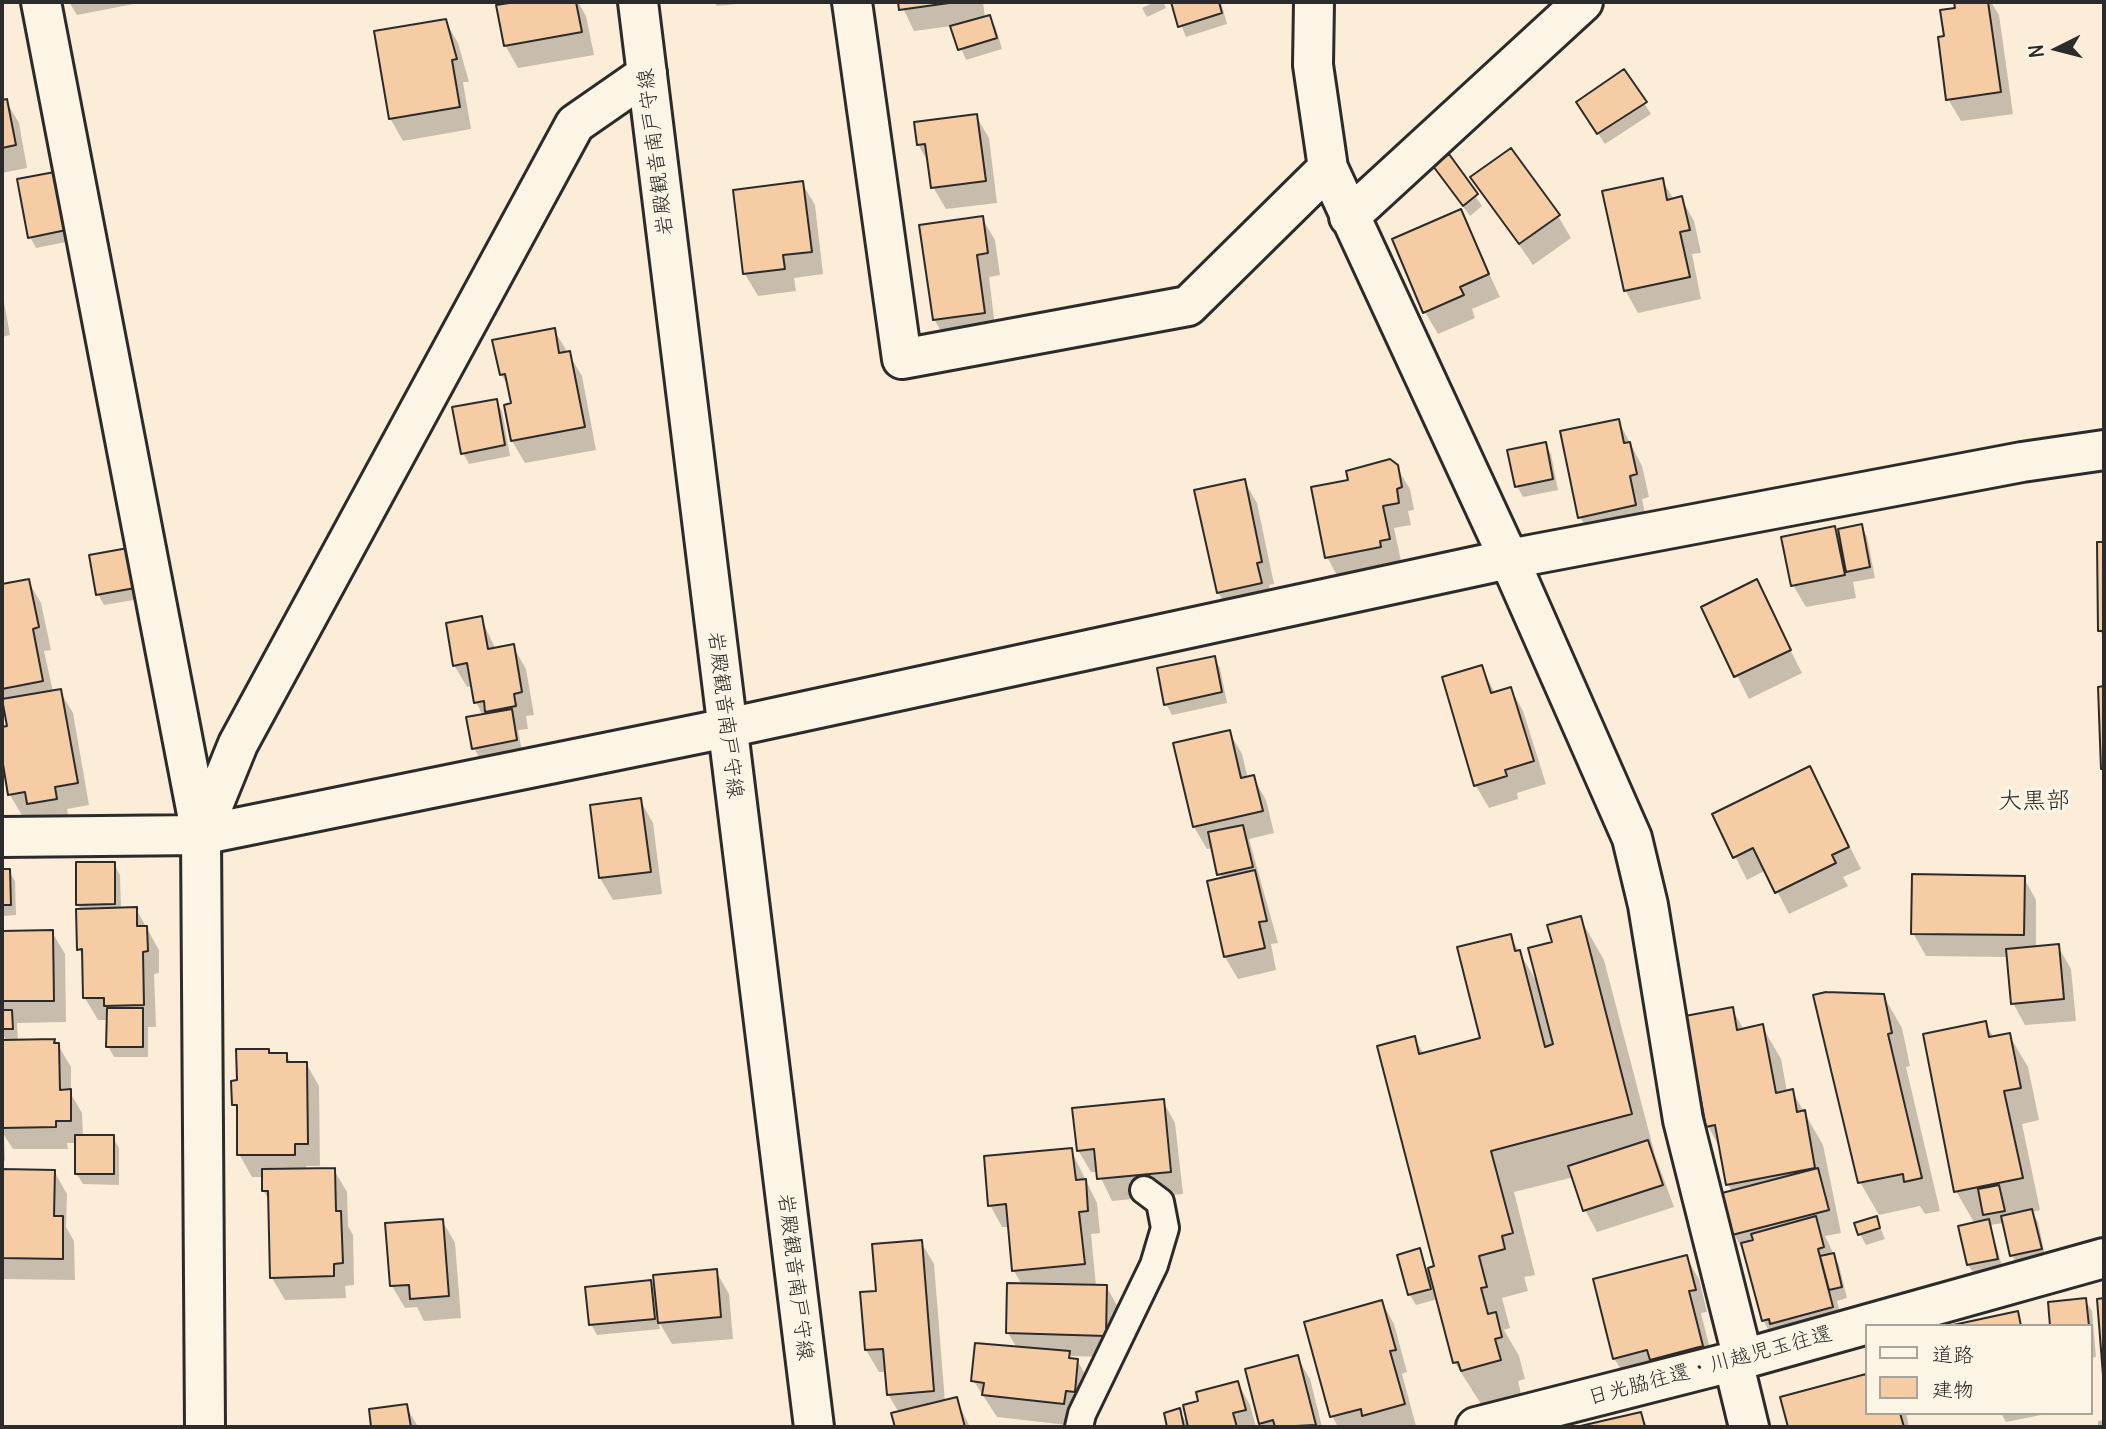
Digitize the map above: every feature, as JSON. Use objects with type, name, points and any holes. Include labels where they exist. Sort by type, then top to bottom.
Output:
[{"type":"street","points":[[41,2],[201,835],[205,1427]]},
{"type":"street","name":"岩殿観音南戸守線","points":[[638,2],[814,1427]]},
{"type":"street","points":[[852,2],[902,359],[1188,306],[1328,168]]},
{"type":"street","points":[[1314,2],[1313,65],[1328,168],[1509,559],[1632,838],[1648,905],[1683,1120],[1738,1360],[1749,1427]]},
{"type":"street","points":[[1349,217],[1583,2]]},
{"type":"street","points":[[201,835],[238,744],[575,124],[647,74]]},
{"type":"street","points":[[2,838],[201,835],[727,728],[1509,559],[2022,462],[2104,450]]},
{"type":"street","name":"日光脇往還・川越児玉往還","points":[[1867,1324],[2104,1258]]},
{"type":"street","name":"日光脇往還・川越児玉往還","points":[[1476,1427],[1864,1325]]},
{"type":"lane","points":[[1079,1427],[1082,1414],[1154,1265],[1165,1228],[1160,1202],[1144,1190]]},
{"type":"building","points":[[516,2],[576,2],[582,32],[504,46],[496,5]]},
{"type":"building","points":[[898,2],[956,2],[899,10]]},
{"type":"building","points":[[1171,2],[1219,2],[1222,13],[1178,27]]},
{"type":"building","points":[[1954,2],[1988,2],[2001,92],[1946,100],[1938,37],[1944,36],[1940,10],[1955,8]]},
{"type":"building","points":[[990,15],[997,38],[958,50],[950,26]]},
{"type":"building","points":[[446,19],[457,59],[452,60],[460,107],[389,119],[374,31]]},
{"type":"building","points":[[1624,69],[1647,102],[1597,134],[1576,102]]},
{"type":"building","points":[[7,99],[16,145],[2,148],[2,100]]},
{"type":"building","points":[[977,114],[986,181],[931,188],[925,144],[917,145],[914,122]]},
{"type":"building","points":[[1511,148],[1560,215],[1519,244],[1470,177]]},
{"type":"building","points":[[1449,154],[1478,194],[1463,206],[1433,166]]},
{"type":"building","points":[[60,171],[71,229],[28,238],[17,179]]},
{"type":"building","points":[[1663,178],[1667,200],[1682,196],[1690,230],[1680,232],[1690,277],[1624,291],[1602,191]]},
{"type":"building","points":[[803,181],[812,252],[783,255],[785,269],[743,274],[733,190]]},
{"type":"building","points":[[1461,209],[1489,274],[1460,287],[1464,295],[1423,313],[1392,239]]},
{"type":"building","points":[[983,216],[988,253],[977,255],[985,313],[933,320],[919,225]]},
{"type":"building","points":[[555,328],[559,353],[570,351],[585,427],[511,441],[504,405],[511,403],[505,374],[500,375],[492,340]]},
{"type":"building","points":[[497,399],[505,445],[461,454],[452,407]]},
{"type":"building","points":[[1619,419],[1624,443],[1630,442],[1637,474],[1630,476],[1636,505],[1578,518],[1560,431]]},
{"type":"building","points":[[1546,442],[1553,479],[1515,487],[1507,450]]},
{"type":"building","points":[[1390,459],[1398,465],[1402,487],[1397,489],[1399,503],[1383,506],[1390,539],[1380,541],[1381,547],[1325,558],[1311,487],[1348,480],[1346,471]]},
{"type":"building","points":[[1245,479],[1262,562],[1257,563],[1262,583],[1217,593],[1194,490]]},
{"type":"building","points":[[1862,524],[1870,567],[1846,572],[1838,529]]},
{"type":"building","points":[[1835,526],[1845,575],[1791,586],[1781,537]]},
{"type":"building","points":[[2097,542],[2104,542],[2104,631],[2098,631]]},
{"type":"building","points":[[128,548],[135,588],[96,595],[89,555]]},
{"type":"building","points":[[29,579],[39,627],[33,629],[43,681],[2,689],[2,584]]},
{"type":"building","points":[[1757,579],[1791,650],[1734,677],[1701,607]]},
{"type":"building","points":[[482,616],[488,649],[514,644],[522,692],[514,694],[516,706],[485,712],[484,701],[474,703],[467,663],[453,666],[446,623]]},
{"type":"building","points":[[1215,656],[1222,692],[1164,705],[1157,668]]},
{"type":"building","points":[[1482,665],[1491,693],[1511,687],[1534,761],[1505,770],[1507,776],[1474,786],[1442,677]]},
{"type":"building","points":[[2104,686],[2104,769],[2101,769],[2098,687]]},
{"type":"building","points":[[61,689],[78,783],[55,787],[57,799],[27,804],[25,792],[8,795],[2,758],[2,727],[7,726],[2,699]]},
{"type":"building","points":[[512,709],[517,740],[472,749],[466,717]]},
{"type":"building","points":[[1230,730],[1241,778],[1254,775],[1263,811],[1193,827],[1173,743]]},
{"type":"building","points":[[1810,766],[1849,847],[1832,855],[1836,863],[1775,893],[1753,848],[1733,858],[1712,814]]},
{"type":"building","points":[[641,798],[651,872],[599,878],[590,805]]},
{"type":"building","points":[[1243,825],[1253,867],[1217,875],[1208,832]]},
{"type":"building","points":[[76,862],[115,862],[115,904],[76,905]]},
{"type":"building","points":[[2,869],[10,869],[11,905],[2,905]]},
{"type":"building","points":[[1255,870],[1267,921],[1259,922],[1265,948],[1224,957],[1207,881]]},
{"type":"building","points":[[1912,874],[2025,876],[2024,935],[1911,934]]},
{"type":"building","points":[[137,907],[137,926],[147,926],[148,951],[143,952],[144,1005],[104,1006],[104,998],[83,998],[82,949],[77,950],[76,909]]},
{"type":"building","points":[[1581,916],[1632,1114],[1491,1151],[1513,1233],[1502,1236],[1505,1249],[1479,1256],[1487,1287],[1481,1288],[1488,1314],[1496,1312],[1502,1337],[1495,1339],[1501,1360],[1461,1371],[1458,1362],[1453,1363],[1428,1268],[1434,1266],[1377,1046],[1415,1036],[1419,1054],[1480,1038],[1457,947],[1511,934],[1515,951],[1520,950],[1545,1047],[1553,1044],[1528,948],[1552,942],[1547,925]]},
{"type":"building","points":[[53,930],[54,1001],[2,1001],[2,931]]},
{"type":"building","points":[[2059,944],[2064,999],[2011,1004],[2006,949]]},
{"type":"building","points":[[1826,992],[1884,994],[1892,1033],[1888,1034],[1922,1178],[1904,1182],[1903,1174],[1858,1183],[1813,995]]},
{"type":"building","points":[[1733,1007],[1737,1030],[1763,1024],[1776,1093],[1793,1089],[1797,1112],[1805,1110],[1815,1168],[1726,1185],[1715,1125],[1706,1127],[1685,1016]]},
{"type":"building","points":[[107,1008],[143,1008],[143,1047],[106,1047]]},
{"type":"building","points":[[2,1010],[12,1010],[13,1029],[2,1029]]},
{"type":"building","points":[[1986,1021],[1989,1037],[2010,1033],[2021,1088],[2004,1091],[2023,1178],[1954,1192],[1923,1034]]},
{"type":"building","points":[[55,1039],[54,1043],[59,1043],[60,1090],[71,1089],[71,1121],[56,1121],[56,1127],[2,1128],[2,1040]]},
{"type":"building","points":[[236,1049],[269,1049],[269,1053],[287,1053],[287,1062],[307,1062],[308,1144],[295,1144],[295,1155],[237,1155],[237,1105],[232,1105],[231,1081],[237,1080]]},
{"type":"building","points":[[1164,1099],[1171,1172],[1097,1179],[1094,1149],[1077,1151],[1072,1108]]},
{"type":"building","points":[[75,1135],[114,1135],[114,1174],[75,1174]]},
{"type":"building","points":[[1648,1140],[1663,1185],[1583,1211],[1568,1166]]},
{"type":"building","points":[[1072,1148],[1076,1180],[1086,1179],[1088,1211],[1079,1212],[1085,1264],[1012,1271],[1006,1204],[988,1206],[984,1156]]},
{"type":"building","points":[[335,1168],[336,1211],[341,1211],[343,1263],[334,1264],[334,1276],[270,1278],[268,1191],[262,1191],[262,1169]]},
{"type":"building","points":[[1818,1168],[1829,1210],[1732,1235],[1722,1193]]},
{"type":"building","points":[[2,1169],[55,1170],[54,1216],[63,1216],[63,1259],[2,1258]]},
{"type":"building","points":[[1999,1185],[2005,1211],[1983,1215],[1978,1189]]},
{"type":"building","points":[[2032,1209],[2042,1249],[2010,1256],[2001,1216]]},
{"type":"building","points":[[1816,1216],[1824,1247],[1818,1249],[1833,1307],[1770,1324],[1769,1319],[1762,1321],[1741,1243],[1753,1240],[1751,1234]]},
{"type":"building","points":[[1877,1216],[1880,1228],[1858,1235],[1854,1223]]},
{"type":"building","points":[[443,1219],[449,1296],[410,1299],[409,1285],[390,1286],[385,1223]]},
{"type":"building","points":[[1989,1219],[1998,1259],[1967,1265],[1958,1226]]},
{"type":"building","points":[[922,1240],[934,1391],[887,1395],[883,1349],[865,1350],[860,1292],[876,1291],[872,1244]]},
{"type":"building","points":[[1420,1248],[1431,1289],[1408,1295],[1397,1255]]},
{"type":"building","points":[[1834,1253],[1842,1287],[1829,1290],[1820,1256]]},
{"type":"building","points":[[1687,1255],[1696,1290],[1689,1291],[1703,1346],[1650,1360],[1647,1350],[1613,1359],[1593,1279]]},
{"type":"building","points":[[717,1269],[721,1317],[658,1323],[653,1275]]},
{"type":"building","points":[[651,1280],[655,1319],[589,1325],[585,1287]]},
{"type":"building","points":[[1007,1283],[1107,1285],[1106,1336],[1006,1333]]},
{"type":"building","points":[[2086,1298],[2089,1324],[2050,1324],[2048,1302]]},
{"type":"building","points":[[2104,1298],[2104,1375],[2103,1375],[2097,1299]]},
{"type":"building","points":[[1382,1300],[1396,1350],[1390,1351],[1405,1404],[1362,1416],[1361,1409],[1330,1417],[1304,1322]]},
{"type":"building","points":[[2018,1311],[2021,1324],[1958,1324]]},
{"type":"building","points":[[975,1343],[1070,1351],[1069,1358],[1078,1359],[1075,1392],[1066,1391],[1064,1404],[982,1395],[984,1383],[971,1381]]},
{"type":"building","points":[[1298,1355],[1316,1425],[1275,1427],[1273,1420],[1259,1424],[1245,1369]]},
{"type":"building","points":[[1864,1375],[1864,1415],[1901,1415],[1904,1427],[1788,1427],[1780,1397]]},
{"type":"building","points":[[1238,1381],[1246,1410],[1233,1413],[1237,1427],[1188,1427],[1183,1405],[1198,1401],[1196,1392]]},
{"type":"building","points":[[957,1397],[965,1427],[895,1427],[891,1413]]},
{"type":"building","points":[[407,1404],[411,1427],[371,1427],[369,1409]]},
{"type":"building","points":[[1180,1408],[1184,1427],[1167,1427],[1164,1413]]},
{"type":"building","points":[[1641,1412],[1645,1427],[1576,1427]]},
{"type":"district","name":"大黒部","points":[[2034,801]]}]
